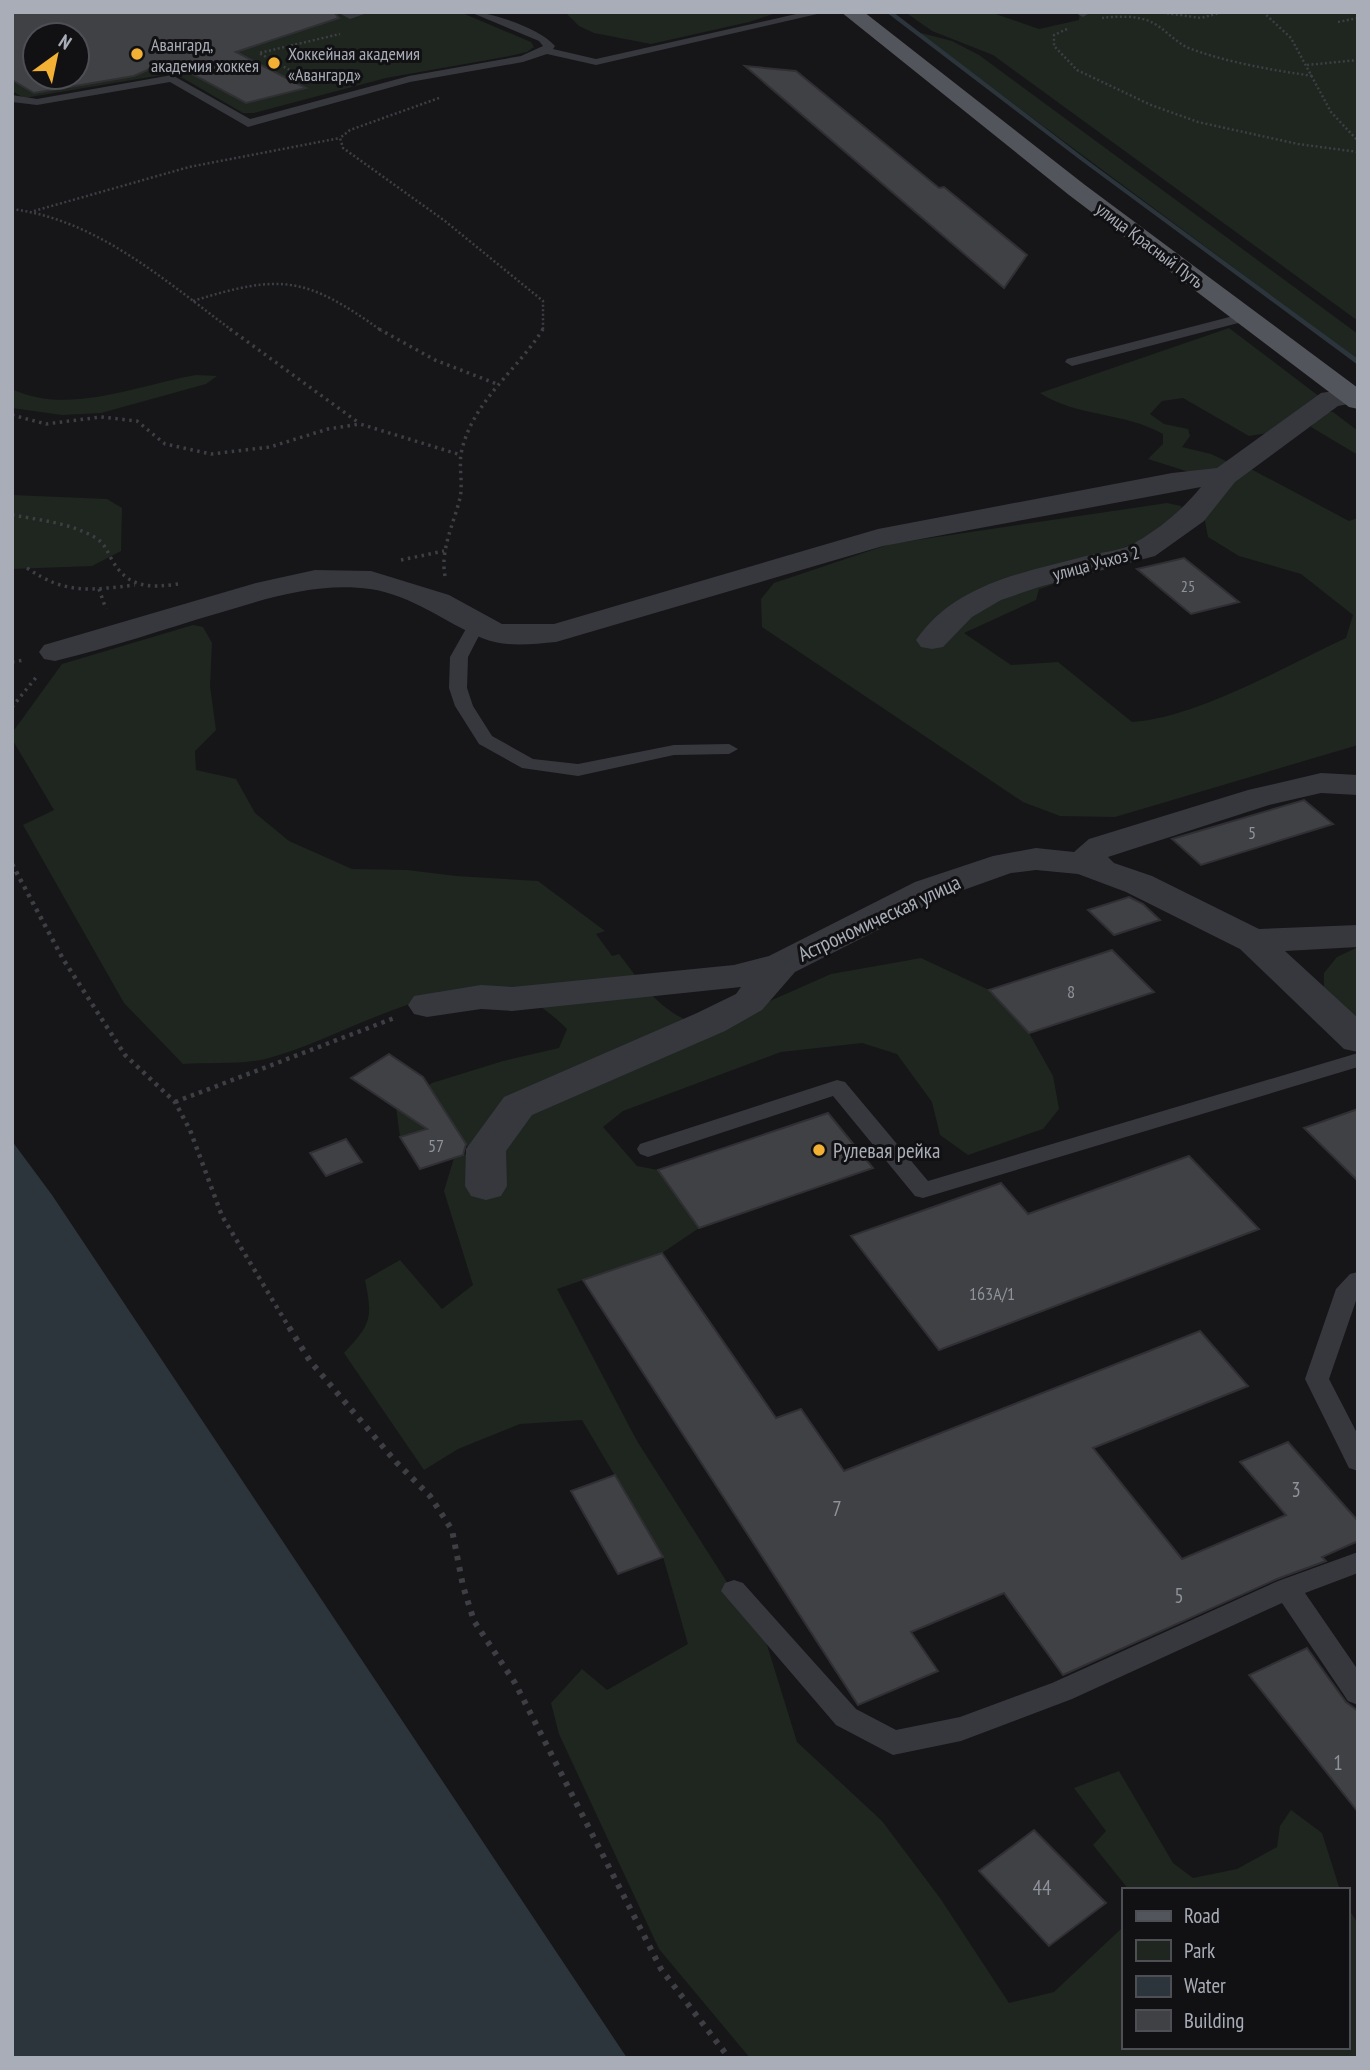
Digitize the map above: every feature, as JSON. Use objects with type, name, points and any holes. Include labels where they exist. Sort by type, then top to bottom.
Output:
[{"type":"main road","points":[[851,12],[954,84]]},
{"type":"main road","points":[[875,12],[954,84]]},
{"type":"main road","name":"улица Красный Путь","points":[[954,84],[1077,190],[1245,317],[1355,393]]},
{"type":"main road","name":"улица Красный Путь","points":[[954,84],[1042,146],[1355,393]]},
{"type":"street","name":"улица Учхоз 2","points":[[932,640],[961,610],[990,594],[1028,581],[1145,550],[1194,515],[1225,476],[1318,411],[1330,399],[1355,393]]},
{"type":"street","points":[[55,652],[256,592],[315,579],[372,580],[438,601],[494,632],[518,635],[556,633],[878,538],[1172,482],[1225,476]]},
{"type":"street","points":[[1101,870],[1090,858],[1101,846],[1297,788],[1321,783],[1358,785]]},
{"type":"street","name":"Астрономическая улица","points":[[427,1005],[724,978],[782,964],[928,890],[1005,863],[1036,859],[1084,864],[1139,884],[1253,941],[1358,936]]},
{"type":"street","points":[[1253,941],[1358,1040]]},
{"type":"street","points":[[485,1186],[486,1149],[518,1106],[711,1022],[749,1002],[782,964]]},
{"type":"lane","points":[[342,12],[350,16],[365,12]]},
{"type":"lane","points":[[475,12],[543,39],[549,46],[546,51]]},
{"type":"lane","points":[[12,98],[37,102],[172,78],[248,122],[409,79],[523,59],[546,51],[596,62],[821,12]]},
{"type":"lane","points":[[1072,362],[1245,317]]},
{"type":"lane","points":[[477,624],[458,657],[458,688],[461,697],[485,740],[528,764],[578,769],[674,750],[729,749]]},
{"type":"lane","points":[[648,1150],[838,1087],[923,1190],[1358,1060]]},
{"type":"lane","points":[[1358,1280],[1348,1289],[1317,1379],[1358,1461]]},
{"type":"lane","points":[[734,1591],[846,1717],[893,1743],[961,1729],[1062,1691],[1287,1589],[1358,1562]]},
{"type":"lane","points":[[1287,1589],[1358,1693]]},
{"type":"path","points":[[1158,12],[1200,18],[1223,12]]},
{"type":"path","points":[[1263,12],[1291,38],[1331,112],[1358,141]]},
{"type":"path","points":[[1097,20],[1132,18],[1150,22],[1174,42],[1192,49],[1313,76]]},
{"type":"path","points":[[1338,22],[1358,18]]},
{"type":"path","points":[[1070,28],[1058,32],[1052,39],[1054,46],[1077,69],[1151,105],[1198,122],[1264,138],[1358,152]]},
{"type":"path","points":[[340,97],[259,54],[344,33]]},
{"type":"path","points":[[1307,65],[1358,60]]},
{"type":"path","points":[[33,212],[189,167],[340,138],[350,130],[445,96]]},
{"type":"path","points":[[340,138],[343,148],[409,192],[480,246],[543,301],[543,330],[497,384],[472,424],[461,455],[461,494],[442,561],[450,608]]},
{"type":"path","points":[[12,209],[33,212],[72,224],[163,278],[360,424],[461,455]]},
{"type":"path","points":[[192,301],[230,289],[267,283],[303,286],[328,296],[398,341],[450,369],[497,384]]},
{"type":"path","points":[[12,415],[46,424],[101,417],[137,421],[165,444],[211,453],[271,447],[328,429],[360,424]]},
{"type":"path","points":[[12,515],[84,532],[104,544],[123,579],[136,585]]},
{"type":"path","points":[[27,568],[60,589],[79,591],[182,583]]},
{"type":"path","points":[[12,707],[55,652]]},
{"type":"path","points":[[12,864],[63,959],[125,1055],[175,1102],[190,1130],[222,1216],[310,1361],[396,1462],[430,1496],[452,1530],[463,1586],[474,1621],[515,1683],[662,1969],[729,2058]]},
{"type":"path","points":[[175,1102],[427,1005]]},
{"type":"green space","name":"Хоккейная академия «Авангард»","points":[[12,12],[460,12],[531,42],[534,47],[527,52],[510,56],[386,78],[254,113],[243,113],[174,73],[91,87],[91,21],[21,21],[21,91],[66,91],[24,98],[12,91]]},
{"type":"green space","points":[[779,12],[749,22],[651,44],[594,33],[579,26],[567,14]]},
{"type":"green space","points":[[905,12],[990,12],[1039,29],[1079,20],[1080,12],[1358,12],[1358,321],[993,55],[932,31]]},
{"type":"green space","points":[[917,32],[952,41],[979,55],[1358,334],[1358,360]]},
{"type":"green space","points":[[1229,328],[1324,400],[1268,433],[1249,436],[1183,398],[1162,401],[1150,414],[1164,424],[1188,429],[1190,436],[1182,447],[1211,454],[1230,463],[1211,479],[1148,459],[1163,444],[1163,434],[1133,422],[1054,401],[1040,393]]},
{"type":"green space","points":[[196,375],[217,376],[206,384],[101,413],[62,415],[12,408],[12,389],[33,397],[79,399]]},
{"type":"green space","points":[[1323,411],[1333,412],[1358,431],[1358,455],[1311,427]]},
{"type":"green space","points":[[1251,469],[1349,521],[1358,518],[1358,745],[1115,817],[1060,816],[1023,802],[762,627],[761,599],[774,583],[890,544],[1167,503],[1181,506],[1185,516],[1159,532],[1090,562],[1055,583],[1039,589],[1036,600],[964,633],[1011,665],[1058,662],[1132,722],[1184,711],[1240,689],[1346,638],[1353,615],[1301,574],[1239,556],[1208,537],[1203,511],[1217,494]]},
{"type":"green space","points":[[12,495],[107,499],[122,508],[121,551],[92,566],[12,569]]},
{"type":"green space","points":[[193,625],[203,627],[212,643],[210,686],[216,730],[195,751],[196,770],[236,779],[255,813],[289,841],[352,869],[407,870],[538,881],[605,931],[596,934],[612,956],[619,954],[666,1008],[707,1029],[831,974],[921,958],[989,990],[1029,1033],[1053,1076],[1059,1109],[1043,1129],[968,1155],[940,1135],[932,1102],[897,1054],[862,1043],[781,1052],[623,1111],[603,1127],[637,1166],[658,1170],[699,1228],[662,1253],[557,1289],[637,1441],[767,1645],[797,1742],[882,1821],[940,1898],[1009,2003],[1054,1992],[1122,1928],[1122,2049],[1349,2049],[1349,1909],[1358,1924],[1358,2058],[750,2058],[659,1949],[559,1734],[551,1703],[582,1669],[607,1690],[688,1644],[663,1557],[582,1420],[520,1424],[458,1449],[424,1470],[344,1353],[360,1335],[368,1320],[369,1304],[365,1280],[400,1260],[442,1309],[473,1285],[444,1191],[454,1158],[471,1152],[451,1121],[400,1137],[396,1107],[432,1083],[503,1061],[559,1048],[567,1029],[525,997],[509,992],[480,989],[419,1001],[269,1058],[183,1064],[124,1003],[23,825],[54,810],[12,739],[12,733],[62,664]]},
{"type":"green space","points":[[1358,947],[1358,1023],[1324,991],[1324,973],[1337,957]]},
{"type":"green space","points":[[1119,1771],[1173,1863],[1193,1878],[1237,1869],[1277,1847],[1280,1826],[1291,1810],[1322,1833],[1339,1888],[1127,1888],[1093,1845],[1106,1831],[1074,1788]]},
{"type":"water","points":[[12,1141],[52,1195],[627,2058],[12,2058]]},
{"type":"building","name":"Авангард, академия хоккея","points":[[12,12],[334,12],[339,18],[236,52],[306,88],[246,103],[168,61],[134,76],[91,83],[91,21],[21,21],[21,85],[12,80]]},
{"type":"building","points":[[745,66],[796,71],[939,188],[944,187],[1027,255],[1004,288]]},
{"type":"building","points":[[1184,558],[1239,602],[1191,614],[1137,569]]},
{"type":"building","points":[[1304,800],[1333,824],[1201,865],[1172,839]]},
{"type":"building","points":[[1129,897],[1143,904],[1160,920],[1114,935],[1088,910]]},
{"type":"building","points":[[1112,950],[1154,992],[1029,1033],[989,990]]},
{"type":"building","points":[[389,1054],[423,1077],[466,1144],[463,1155],[420,1169],[400,1137],[427,1129],[351,1078]]},
{"type":"building","points":[[1358,1109],[1358,1181],[1304,1128]]},
{"type":"building","points":[[828,1113],[873,1168],[699,1228],[658,1170]]},
{"type":"building","points":[[346,1139],[362,1162],[326,1176],[310,1153]]},
{"type":"building","points":[[1189,1156],[1259,1229],[939,1350],[851,1236],[1001,1183],[1028,1214]]},
{"type":"building","points":[[662,1253],[776,1418],[801,1409],[844,1471],[1200,1331],[1248,1386],[1093,1448],[1182,1559],[1286,1515],[1240,1462],[1288,1442],[1358,1521],[1358,1541],[1322,1557],[1326,1561],[1277,1579],[1063,1675],[1004,1593],[911,1632],[938,1671],[858,1705],[583,1280]]},
{"type":"building","points":[[615,1475],[663,1557],[618,1574],[571,1491]]},
{"type":"building","points":[[1307,1648],[1346,1702],[1358,1711],[1358,1812],[1249,1675]]},
{"type":"building","points":[[1034,1830],[1106,1903],[1049,1946],[979,1871]]},
{"type":"waterway","points":[[889,12],[1358,363]]},
{"type":"place","name":"Авангард, академия хоккея","points":[[137,54]]},
{"type":"place","name":"Хоккейная академия «Авангард»","points":[[274,63]]},
{"type":"place","name":"Рулевая рейка","points":[[819,1150]]}]
